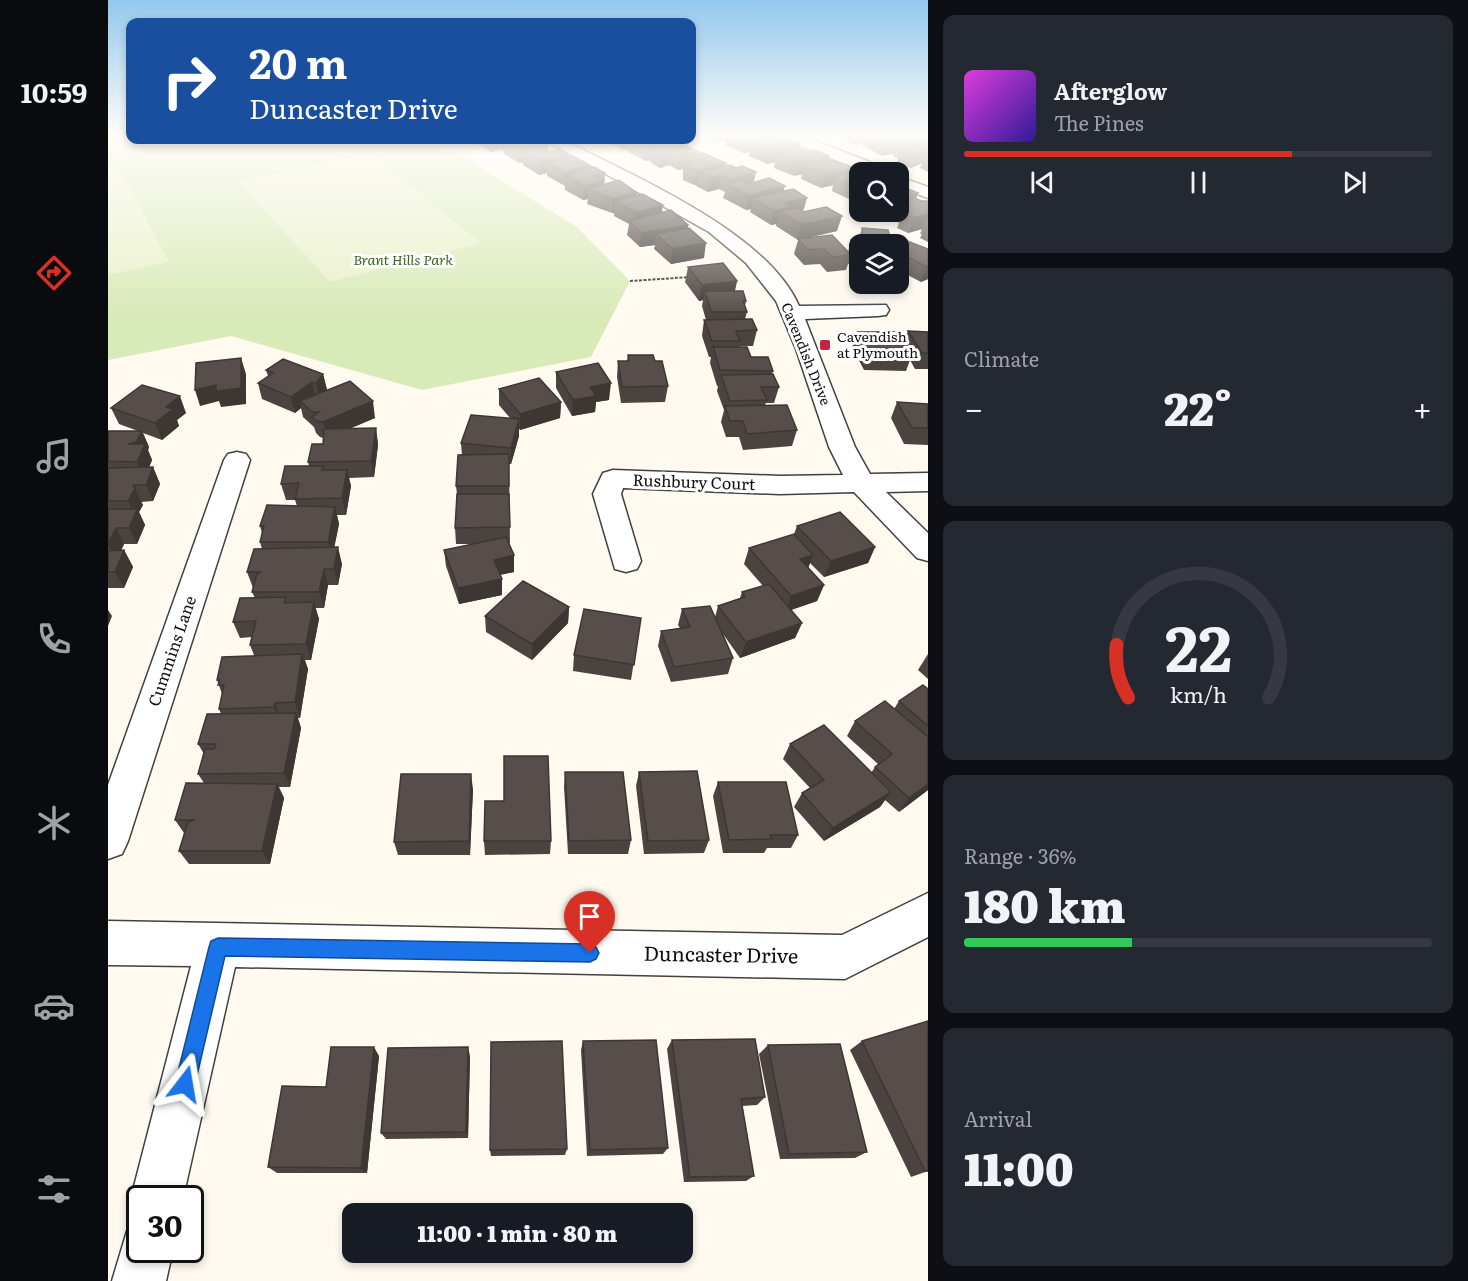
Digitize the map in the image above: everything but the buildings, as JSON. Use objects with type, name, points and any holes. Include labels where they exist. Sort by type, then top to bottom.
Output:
[{"type":"street","name":"Cavendish Drive","points":[[656,196],[716,228],[753,259],[786,300],[842,447],[861,483],[928,551]]},
{"type":"street","points":[[791,313],[878,310]]},
{"type":"street","name":"Cummins Lane","points":[[108,841],[237,460]]},
{"type":"street","name":"Rushbury Court","points":[[626,561],[607,494],[613,479],[769,485],[861,483]]},
{"type":"street","points":[[861,483],[928,482]]},
{"type":"street","name":"Duncaster Drive","points":[[108,943],[218,947],[845,957],[928,914]]},
{"type":"street","points":[[160,1185],[218,947]]},
{"type":"street","points":[[139,1281],[143,1263]]},
{"type":"path","points":[[630,281],[700,276]]},
{"type":"green space","name":"Brant Hills Park","points":[[108,196],[526,196],[577,227],[630,281],[591,357],[422,390],[231,336],[108,360]]},
{"type":"green space","points":[[108,196],[134,196],[169,262],[108,275]]},
{"type":"green space","points":[[251,196],[423,196],[481,243],[330,282]]},
{"type":"place","name":"Cavendish at Plymouth","points":[[825,345]]},
{"type":"route","points":[[185,1084],[218,947],[590,953]]}]
